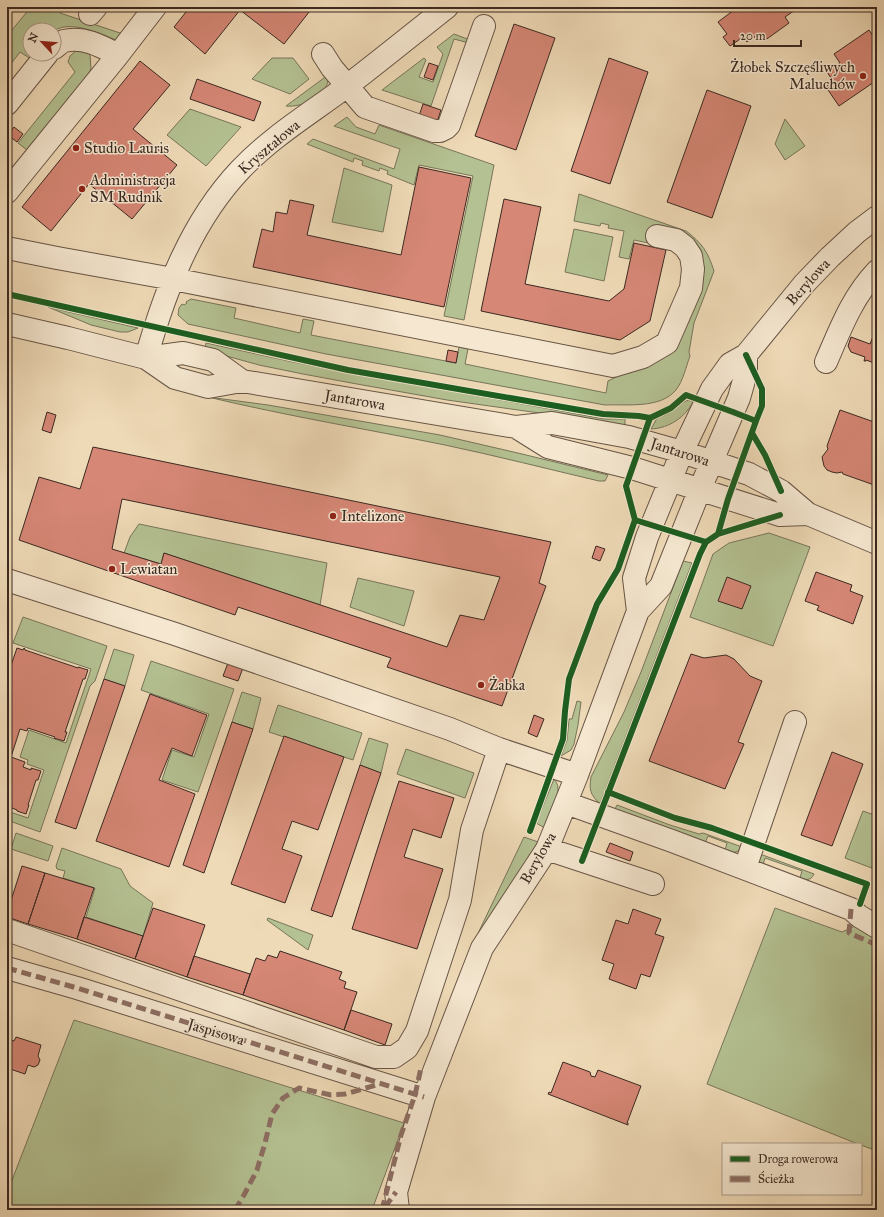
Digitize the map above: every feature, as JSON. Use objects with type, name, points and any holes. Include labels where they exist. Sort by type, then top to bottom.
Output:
[{"type":"street","points":[[7,192],[156,7]]},
{"type":"street","name":"Kryształowa","points":[[146,358],[155,327],[173,278],[186,249],[216,199],[239,170],[273,140],[347,86],[447,7]]},
{"type":"street","points":[[323,54],[332,68],[364,108],[428,130],[440,131],[449,125],[484,26]]},
{"type":"street","points":[[62,43],[80,39],[100,46],[118,55]]},
{"type":"street","points":[[7,104],[41,62]]},
{"type":"street","name":"Berylowa","points":[[638,611],[634,578],[652,525],[682,452],[712,389],[730,364],[746,355],[804,284],[857,232],[877,217]]},
{"type":"street","points":[[7,248],[173,278],[613,366],[643,357],[667,343],[691,288],[693,269],[691,256],[685,247],[676,240],[657,236]]},
{"type":"street","points":[[826,362],[854,301],[868,280],[877,271]]},
{"type":"street","name":"Jantarowa","points":[[7,324],[146,358],[183,353],[213,360],[242,381],[516,427],[552,423],[629,437],[682,452],[749,474],[781,491],[808,514],[877,543]]},
{"type":"street","name":"Berylowa","points":[[397,1201],[424,1097],[482,948],[547,849],[566,803],[638,611],[661,586],[711,462],[739,398],[746,373],[746,355]]},
{"type":"street","name":"Jantarowa","points":[[516,427],[548,447],[632,468],[780,515],[808,514]]},
{"type":"street","points":[[7,580],[182,636],[450,730],[499,749],[577,774]]},
{"type":"street","points":[[745,868],[795,722]]},
{"type":"street","points":[[7,930],[376,1057],[394,1057],[407,1048],[417,1030],[460,900],[472,830],[499,749]]},
{"type":"street","points":[[566,803],[745,868],[851,910],[877,927]]},
{"type":"street","points":[[547,849],[653,884]]},
{"type":"street","name":"Jaspisowa","points":[[7,968],[424,1097]]},
{"type":"green space","points":[[31,7],[64,7],[60,13],[132,37],[126,44],[90,30],[70,27],[62,28],[62,22],[22,22],[22,53],[20,52],[7,69],[7,36]]},
{"type":"green space","points":[[454,34],[470,40],[469,43],[454,39],[431,106],[382,90],[424,58],[426,60],[419,77],[433,82],[443,54],[437,47]]},
{"type":"green space","points":[[78,49],[86,51],[90,55],[91,68],[89,74],[27,150],[18,143],[75,72],[68,62],[70,56]]},
{"type":"green space","points":[[272,58],[293,58],[309,79],[290,94],[252,79]]},
{"type":"green space","points":[[328,75],[328,82],[325,89],[314,99],[300,105],[286,106]]},
{"type":"green space","points":[[190,109],[241,127],[206,166],[167,135]]},
{"type":"green space","points":[[347,117],[356,127],[375,134],[379,125],[494,165],[464,320],[444,316],[473,176],[419,165],[414,185],[387,174],[388,171],[380,168],[379,171],[362,165],[363,161],[354,158],[353,162],[307,144],[313,139],[394,169],[400,149],[334,126]]},
{"type":"green space","points":[[785,119],[805,146],[785,160],[775,144]]},
{"type":"green space","points":[[344,168],[392,185],[383,232],[332,222]]},
{"type":"green space","points":[[579,194],[686,231],[704,248],[712,264],[714,271],[694,323],[689,352],[690,356],[681,382],[676,390],[661,400],[652,403],[633,405],[605,405],[326,354],[188,324],[178,315],[179,308],[182,304],[184,305],[191,299],[236,308],[234,318],[300,333],[303,319],[314,321],[311,335],[456,363],[459,347],[468,349],[465,364],[606,393],[608,381],[674,348],[704,267],[701,254],[634,240],[629,259],[619,257],[624,231],[608,228],[609,225],[601,223],[600,226],[574,221]]},
{"type":"green space","points":[[574,229],[613,237],[604,281],[565,272]]},
{"type":"green space","points":[[48,307],[138,328],[128,332],[120,332],[91,325]]},
{"type":"green space","points":[[206,343],[376,378],[604,419],[625,419],[625,425],[447,400],[303,374],[259,365],[205,350]]},
{"type":"green space","points":[[208,397],[268,405],[440,435],[608,475],[605,481],[599,481],[445,445]]},
{"type":"green space","points":[[689,400],[693,402],[690,407],[676,421],[671,424],[651,429],[657,418],[668,414],[683,402]]},
{"type":"green space","points":[[139,524],[327,563],[320,605],[164,553],[161,564],[124,553],[130,537]]},
{"type":"green space","points":[[769,533],[810,547],[773,646],[690,617],[713,554],[729,543]]},
{"type":"green space","points":[[683,561],[692,563],[600,804],[591,792],[591,777],[624,712],[641,672]]},
{"type":"green space","points":[[358,578],[414,591],[404,626],[350,607]]},
{"type":"green space","points":[[23,617],[107,646],[95,681],[90,686],[40,832],[7,820],[7,811],[28,818],[44,770],[27,764],[28,760],[20,757],[29,730],[66,743],[91,669],[13,643]]},
{"type":"green space","points":[[114,649],[134,655],[125,686],[104,679]]},
{"type":"green space","points":[[151,661],[234,689],[198,792],[162,780],[172,750],[194,757],[209,714],[141,690]]},
{"type":"green space","points":[[242,692],[261,698],[253,729],[232,722]]},
{"type":"green space","points":[[577,701],[581,702],[574,744],[571,750],[561,756],[567,740],[569,719],[572,719]]},
{"type":"green space","points":[[278,705],[362,733],[353,760],[269,732]]},
{"type":"green space","points":[[369,738],[388,744],[381,773],[360,765]]},
{"type":"green space","points":[[406,749],[474,773],[465,798],[397,774]]},
{"type":"green space","points":[[554,779],[558,785],[558,792],[545,828],[536,823]]},
{"type":"green space","points":[[617,805],[670,825],[699,834],[703,833],[742,847],[736,852],[727,851],[725,850],[727,843],[708,836],[705,843],[615,809]]},
{"type":"green space","points":[[863,811],[877,816],[877,870],[845,858]]},
{"type":"green space","points":[[16,833],[53,846],[48,861],[11,849]]},
{"type":"green space","points":[[524,837],[538,842],[472,946]]},
{"type":"green space","points":[[62,848],[121,869],[130,886],[153,903],[143,936],[86,917],[95,888],[63,878],[65,871],[57,869],[56,866]]},
{"type":"green space","points":[[760,854],[814,874],[808,879],[800,878],[802,871],[765,858],[763,865],[759,861]]},
{"type":"green space","points":[[775,908],[842,932],[855,926],[877,935],[877,1151],[862,1145],[862,1143],[855,1143],[707,1084]]},
{"type":"green space","points":[[268,918],[313,935],[308,950],[267,920]]},
{"type":"green space","points":[[74,1020],[404,1123],[372,1210],[7,1210],[7,1193]]},
{"type":"building","points":[[190,7],[313,7],[284,44],[240,10],[205,54],[174,27]]},
{"type":"building","points":[[738,7],[798,8],[785,17],[789,23],[764,41],[759,34],[747,42],[743,37],[730,46],[723,37],[727,34],[718,22]]},
{"type":"building","points":[[514,24],[555,38],[516,150],[475,136]]},
{"type":"building","points":[[869,30],[877,42],[877,80],[839,106],[826,87],[833,81],[827,72],[840,63],[834,54]]},
{"type":"building","points":[[609,58],[648,72],[610,184],[571,171]]},
{"type":"building","points":[[140,61],[170,85],[133,129],[177,165],[132,219],[89,184],[51,231],[22,207]]},
{"type":"building","points":[[429,63],[438,66],[433,80],[424,77]]},
{"type":"building","points":[[197,79],[261,102],[254,121],[190,99]]},
{"type":"building","points":[[707,90],[751,106],[712,218],[667,202]]},
{"type":"building","points":[[423,104],[441,110],[436,125],[418,119]]},
{"type":"building","points":[[14,127],[23,134],[17,142],[8,135]]},
{"type":"building","points":[[419,167],[471,178],[444,307],[253,267],[262,229],[273,232],[276,212],[287,214],[290,200],[314,205],[307,235],[401,255]]},
{"type":"building","points":[[504,199],[541,207],[525,284],[609,301],[624,289],[634,243],[666,250],[650,321],[620,340],[481,311]]},
{"type":"building","points":[[877,323],[877,364],[866,360],[864,361],[865,357],[851,352],[848,346],[851,337],[870,344]]},
{"type":"building","points":[[448,350],[458,352],[456,363],[446,361]]},
{"type":"building","points":[[840,410],[877,423],[877,486],[843,474],[842,472],[832,472],[827,470],[824,466],[822,457],[828,449],[827,446]]},
{"type":"building","points":[[47,412],[56,415],[51,433],[42,430]]},
{"type":"building","points":[[93,447],[551,542],[539,583],[546,586],[502,706],[387,667],[391,658],[238,607],[235,615],[19,540],[39,477],[80,489]],"holes":[[[122,499],[500,577],[484,620],[460,615],[447,647],[164,553],[161,564],[112,549]]]},
{"type":"building","points":[[596,546],[605,549],[600,561],[592,558]]},
{"type":"building","points":[[816,572],[852,585],[850,591],[863,596],[853,624],[817,610],[819,606],[805,601]]},
{"type":"building","points":[[727,577],[751,586],[742,609],[718,601]]},
{"type":"building","points":[[17,648],[23,650],[24,648],[25,650],[88,670],[85,679],[83,679],[65,732],[67,732],[64,741],[28,728],[27,731],[20,729],[11,757],[25,762],[23,767],[41,771],[38,780],[36,780],[26,814],[7,806],[7,677]]},
{"type":"building","points":[[691,654],[704,658],[726,655],[734,659],[750,676],[762,681],[738,742],[744,744],[725,789],[649,761]]},
{"type":"building","points":[[228,663],[243,668],[238,681],[223,676]]},
{"type":"building","points":[[104,679],[125,686],[76,829],[55,822]]},
{"type":"building","points":[[150,694],[207,715],[192,756],[172,748],[159,780],[195,794],[169,867],[96,841]]},
{"type":"building","points":[[534,715],[544,719],[537,737],[528,733]]},
{"type":"building","points":[[232,722],[253,729],[204,873],[183,865]]},
{"type":"building","points":[[284,736],[344,757],[318,830],[292,821],[282,849],[302,856],[285,903],[231,884]]},
{"type":"building","points":[[832,752],[863,764],[832,846],[801,835]]},
{"type":"building","points":[[360,765],[381,773],[332,917],[311,910]]},
{"type":"building","points":[[399,781],[454,798],[441,838],[413,829],[404,857],[443,869],[417,949],[352,929]]},
{"type":"building","points":[[610,843],[633,852],[630,861],[606,852]]},
{"type":"building","points":[[22,866],[45,873],[28,924],[7,917]]},
{"type":"building","points":[[45,873],[94,888],[77,939],[28,924]]},
{"type":"building","points":[[153,908],[205,925],[187,977],[135,959]]},
{"type":"building","points":[[633,909],[661,919],[655,934],[664,937],[650,977],[641,974],[636,989],[609,979],[614,964],[602,960],[616,920],[628,924]]},
{"type":"building","points":[[84,917],[143,936],[135,959],[77,939]]},
{"type":"building","points":[[280,951],[342,972],[339,979],[346,982],[344,988],[357,992],[344,1030],[243,995],[256,958],[265,961],[268,955],[277,958]]},
{"type":"building","points":[[194,956],[250,974],[243,995],[187,977]]},
{"type":"building","points":[[351,1010],[392,1024],[385,1045],[344,1030]]},
{"type":"building","points":[[16,1037],[41,1045],[38,1056],[40,1060],[38,1065],[34,1067],[28,1065],[25,1074],[7,1068],[7,1039],[14,1041]]},
{"type":"building","points":[[563,1062],[590,1072],[591,1076],[595,1077],[598,1070],[641,1086],[627,1123],[628,1125],[548,1094],[549,1092],[551,1093]]},
{"type":"marked path","points":[[851,909],[849,933],[877,945]]},
{"type":"marked path","points":[[7,968],[77,988],[424,1097]]},
{"type":"marked path","points":[[382,1210],[401,1135],[415,1095],[421,1068]]},
{"type":"marked path","points":[[235,1210],[257,1170],[272,1114],[283,1098],[299,1088],[331,1095],[345,1094],[380,1084]]},
{"type":"marked path","points":[[385,1207],[396,1192]]},
{"type":"cycle path","points":[[7,294],[348,370],[603,414],[650,418]]},
{"type":"cycle path","points":[[746,355],[762,389],[762,406],[756,421]]},
{"type":"cycle path","points":[[686,395],[756,421],[728,499],[718,534],[706,542],[635,520],[626,486],[650,418],[671,408],[686,395]]},
{"type":"cycle path","points":[[752,433],[765,455],[781,491]]},
{"type":"cycle path","points":[[718,534],[780,515]]},
{"type":"cycle path","points":[[530,831],[563,739],[569,679],[597,604],[618,569],[635,520]]},
{"type":"cycle path","points":[[582,861],[700,554],[706,542]]},
{"type":"cycle path","points":[[608,792],[675,818],[712,828],[867,884],[860,904]]},
{"type":"place","name":"Żłobek Szczęśliwych Maluchów","points":[[863,76]]},
{"type":"place","name":"Studio Lauris","points":[[76,148]]},
{"type":"place","name":"Administracja SM Rudnik","points":[[82,189]]},
{"type":"place","name":"Intelizone","points":[[333,516]]},
{"type":"place","name":"Lewiatan","points":[[112,569]]},
{"type":"place","name":"Żabka","points":[[481,685]]}]
